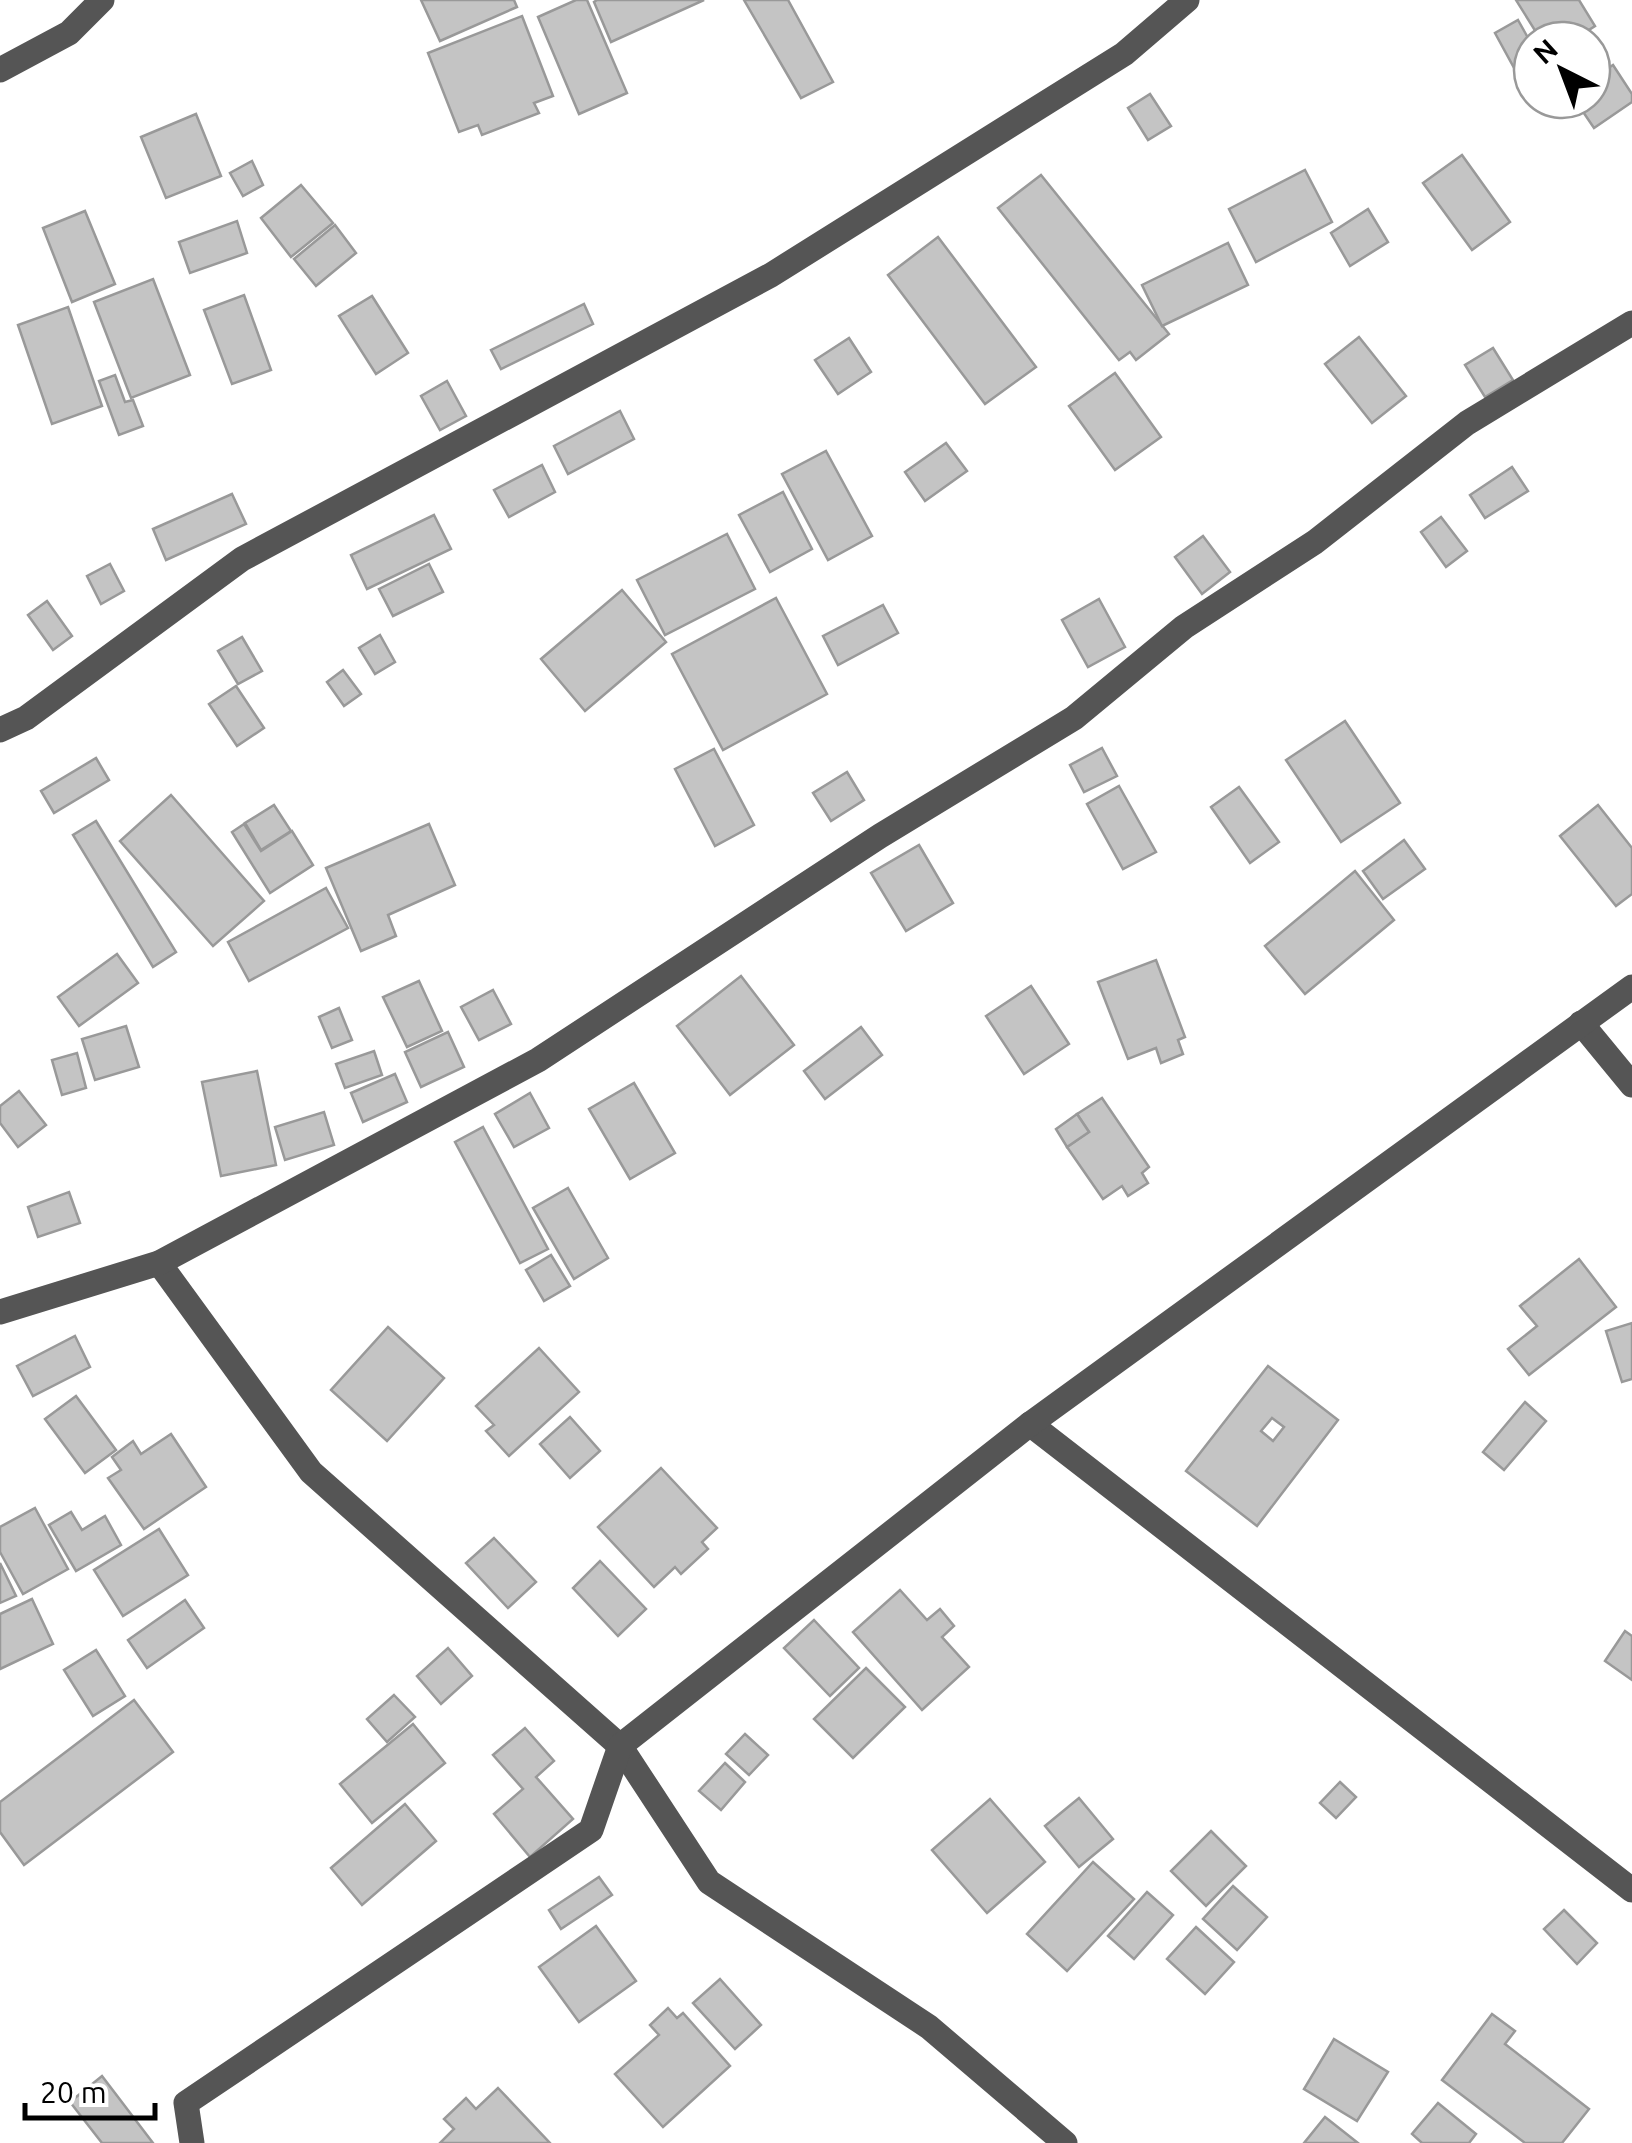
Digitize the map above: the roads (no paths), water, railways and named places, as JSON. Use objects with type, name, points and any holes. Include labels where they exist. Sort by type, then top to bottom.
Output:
[{"type":"street","points":[[0,70],[69,33],[102,0]]},
{"type":"street","points":[[0,730],[26,718],[242,560],[771,275],[1124,54],[1187,0]]},
{"type":"street","points":[[0,1312],[159,1262],[538,1060],[720,945],[880,836],[1074,718],[1184,628],[1315,542],[1467,422],[1632,322]]},
{"type":"street","points":[[192,2143],[186,2103],[591,1830],[620,1746],[1030,1424],[1632,988]]},
{"type":"street","points":[[1581,1024],[1632,1085]]},
{"type":"street","points":[[159,1262],[310,1472],[620,1746],[709,1882],[930,2026],[1066,2143]]},
{"type":"street","points":[[1030,1424],[1632,1890]]}]
